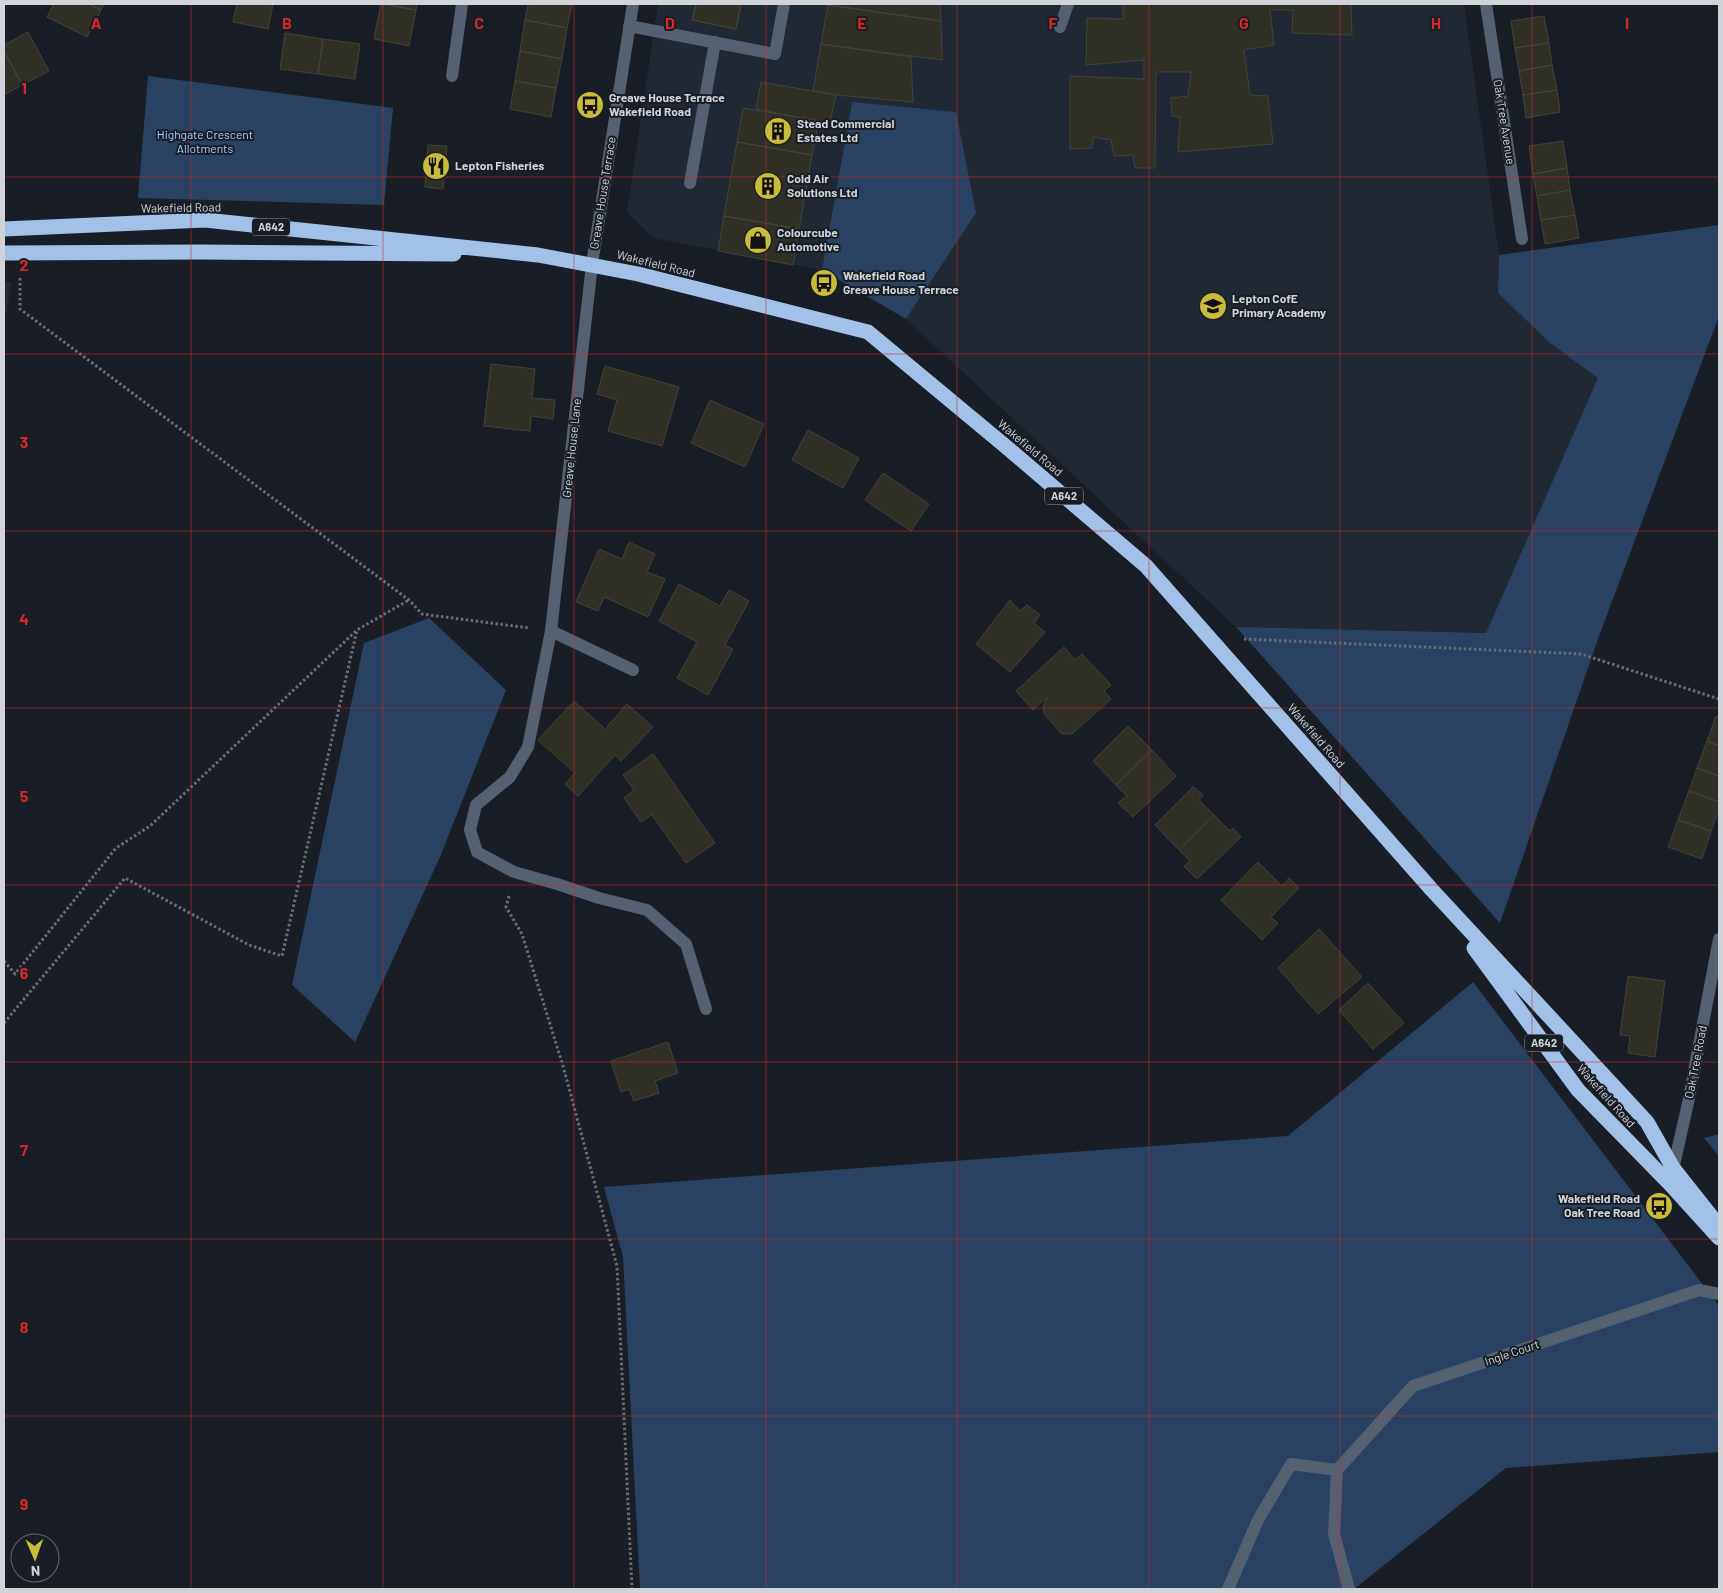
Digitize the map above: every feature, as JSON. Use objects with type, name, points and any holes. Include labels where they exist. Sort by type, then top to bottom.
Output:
[{"type":"highway","name":"Wakefield Road","points":[[4,229],[205,220],[538,255],[638,274],[868,332],[1146,566],[1432,890],[1647,1122],[1673,1168],[1719,1226]]},
{"type":"highway","name":"Wakefield Road","points":[[4,253],[201,252],[538,255]]},
{"type":"highway","name":"Wakefield Road","points":[[1432,890],[1578,1090],[1670,1184],[1719,1238]]},
{"type":"street","points":[[452,76],[462,4]]},
{"type":"street","name":"Greave House Terrace","points":[[592,264],[633,4]]},
{"type":"street","points":[[629,26],[775,54],[784,4]]},
{"type":"street","points":[[1060,27],[1068,4]]},
{"type":"street","name":"Oak Tree Avenue","points":[[1486,4],[1522,239]]},
{"type":"street","points":[[690,183],[715,42]]},
{"type":"street","name":"Greave House Lane","points":[[592,264],[552,631],[528,747],[510,778],[476,805],[470,830],[477,852],[514,872],[599,898],[647,910],[686,944],[706,1009]]},
{"type":"street","points":[[552,631],[633,670]]},
{"type":"street","name":"Oak Tree Road","points":[[1670,1184],[1719,939]]},
{"type":"street","name":"Ingle Court","points":[[1338,1470],[1413,1386],[1699,1290],[1719,1294]]},
{"type":"street","points":[[1228,1589],[1258,1520],[1292,1464],[1338,1470],[1334,1534],[1349,1589]]},
{"type":"path","points":[[21,254],[20,308],[409,600],[422,614],[552,631]]},
{"type":"path","points":[[4,961],[15,974],[116,848],[150,826],[357,630],[409,600]]},
{"type":"path","points":[[4,1023],[125,878],[249,945],[282,956],[357,630]]},
{"type":"path","points":[[1208,637],[1581,654],[1719,699]]},
{"type":"path","points":[[514,872],[506,907],[522,934],[563,1066],[617,1266],[632,1589]]},
{"type":"shaded area","name":"Lepton CofE Primary Academy","points":[[658,4],[1464,4],[1499,255],[1498,293],[1550,343],[1599,378],[1486,633],[1236,627],[906,319],[976,213],[852,102],[822,270],[653,238],[627,212]]},
{"type":"shaded area","points":[[4,282],[12,282],[4,322]]},
{"type":"green space","name":"Highgate Crescent Allotments","points":[[148,76],[393,108],[384,205],[138,198]]},
{"type":"green space","points":[[852,102],[956,112],[976,213],[906,319],[822,270]]},
{"type":"green space","points":[[1719,225],[1719,316],[1599,636],[1500,923],[1236,627],[1486,633],[1598,378],[1550,343],[1498,293],[1499,255]]},
{"type":"green space","points":[[429,618],[506,690],[440,857],[355,1042],[292,985],[364,643]]},
{"type":"green space","points":[[1473,982],[1719,1306],[1719,1452],[1506,1468],[1354,1589],[640,1589],[623,1257],[604,1187],[1288,1136]]},
{"type":"green space","points":[[1719,1134],[1719,1156],[1704,1138]]},
{"type":"building","points":[[54,4],[89,4],[101,10],[87,37],[47,17]]},
{"type":"building","points":[[89,4],[104,4],[101,10]]},
{"type":"building","points":[[237,4],[273,4],[268,29],[233,22]]},
{"type":"building","points":[[381,4],[416,10],[409,46],[374,39]]},
{"type":"building","points":[[383,4],[417,4],[416,10]]},
{"type":"building","points":[[528,4],[572,4],[567,28],[525,20]]},
{"type":"building","points":[[696,4],[741,4],[736,29],[692,20]]},
{"type":"building","points":[[696,4],[741,4],[736,29],[692,20]]},
{"type":"building","points":[[940,4],[941,21],[828,5]]},
{"type":"building","points":[[1123,4],[1351,4],[1352,35],[1292,33],[1293,10],[1270,10],[1274,45],[1244,50],[1250,95],[1268,96],[1273,144],[1178,152],[1180,117],[1172,116],[1171,98],[1188,96],[1191,72],[1156,72],[1155,168],[1135,168],[1133,155],[1114,156],[1111,140],[1093,137],[1092,148],[1070,149],[1070,76],[1144,79],[1144,60],[1086,65],[1087,18],[1123,19]]},
{"type":"building","points":[[828,5],[941,21],[942,60],[821,44]]},
{"type":"building","points":[[1544,16],[1549,43],[1515,48],[1511,21]]},
{"type":"building","points":[[525,20],[567,28],[562,59],[520,51]]},
{"type":"building","points":[[28,32],[49,71],[22,85],[4,51],[4,45]]},
{"type":"building","points":[[285,33],[323,39],[318,74],[280,69]]},
{"type":"building","points":[[323,39],[360,44],[355,79],[318,74]]},
{"type":"building","points":[[1549,43],[1552,65],[1519,71],[1515,48]]},
{"type":"building","points":[[821,44],[911,57],[913,102],[813,91]]},
{"type":"building","points":[[4,51],[22,85],[4,95]]},
{"type":"building","points":[[520,51],[562,59],[556,88],[515,81]]},
{"type":"building","points":[[1552,65],[1557,90],[1523,95],[1519,71]]},
{"type":"building","points":[[515,81],[556,88],[551,117],[510,109]]},
{"type":"building","points":[[761,82],[836,95],[830,123],[756,109]]},
{"type":"building","points":[[1557,90],[1560,112],[1526,118],[1523,95]]},
{"type":"building","name":"Stead Commercial Estates Ltd","points":[[743,108],[819,121],[812,155],[737,142]]},
{"type":"building","points":[[1563,141],[1567,168],[1533,174],[1529,146]]},
{"type":"building","name":"Cold Air Solutions Ltd","points":[[737,142],[812,155],[799,229],[724,216]]},
{"type":"building","name":"Lepton Fisheries","points":[[428,145],[447,146],[443,189],[425,187]]},
{"type":"building","points":[[1567,168],[1570,190],[1537,196],[1533,174]]},
{"type":"building","points":[[1570,190],[1575,215],[1541,220],[1537,196]]},
{"type":"building","points":[[1575,215],[1579,238],[1545,244],[1541,220]]},
{"type":"building","name":"Colourcube Automotive","points":[[724,216],[799,229],[793,265],[718,251]]},
{"type":"building","points":[[491,364],[535,369],[532,398],[555,400],[553,419],[531,416],[530,431],[484,426]]},
{"type":"building","points":[[605,366],[679,387],[662,446],[608,431],[617,400],[597,394]]},
{"type":"building","points":[[710,400],[764,424],[745,467],[691,443]]},
{"type":"building","points":[[808,430],[859,458],[843,488],[792,460]]},
{"type":"building","points":[[883,473],[929,504],[911,531],[865,500]]},
{"type":"building","points":[[629,542],[655,554],[647,572],[665,579],[648,617],[604,597],[598,611],[576,602],[599,549],[622,559]]},
{"type":"building","points":[[679,584],[720,606],[729,590],[749,601],[725,645],[733,649],[708,695],[677,678],[697,642],[659,621]]},
{"type":"building","points":[[1010,600],[1020,611],[1027,605],[1040,615],[1034,623],[1045,632],[1010,672],[976,644]]},
{"type":"building","points":[[1064,647],[1075,660],[1082,654],[1111,685],[1104,691],[1111,699],[1072,734],[1062,734],[1044,714],[1043,707],[1047,697],[1033,710],[1016,691]]},
{"type":"building","points":[[574,701],[605,729],[627,704],[653,727],[621,761],[615,755],[578,796],[565,784],[575,773],[538,740]]},
{"type":"building","points":[[1716,716],[1719,717],[1719,746],[1707,741]]},
{"type":"building","points":[[1128,726],[1152,750],[1116,785],[1093,761]]},
{"type":"building","points":[[1707,741],[1719,746],[1719,776],[1697,768]]},
{"type":"building","points":[[1152,750],[1176,776],[1133,817],[1118,803],[1127,796],[1116,785]]},
{"type":"building","points":[[653,754],[715,843],[686,863],[652,815],[641,822],[624,798],[634,790],[623,775]]},
{"type":"building","points":[[1697,768],[1719,776],[1719,802],[1689,791]]},
{"type":"building","points":[[1193,787],[1203,795],[1199,800],[1214,815],[1179,850],[1155,825]]},
{"type":"building","points":[[1689,791],[1719,802],[1719,809],[1711,831],[1678,820]]},
{"type":"building","points":[[1214,815],[1230,831],[1233,828],[1241,837],[1197,879],[1184,866],[1190,861],[1179,850]]},
{"type":"building","points":[[1678,820],[1711,831],[1702,859],[1668,847]]},
{"type":"building","points":[[1258,862],[1282,886],[1289,878],[1299,888],[1271,917],[1278,923],[1262,940],[1221,900]]},
{"type":"building","points":[[1319,929],[1362,977],[1318,1014],[1278,968]]},
{"type":"building","points":[[1628,976],[1665,981],[1655,1057],[1628,1053],[1630,1036],[1620,1035]]},
{"type":"building","points":[[1368,983],[1404,1023],[1373,1049],[1339,1010]]},
{"type":"building","points":[[668,1042],[678,1073],[655,1081],[659,1093],[634,1101],[629,1089],[621,1092],[611,1061]]},
{"type":"place","name":"Greave House Terrace Wakefield Road","points":[[590,105]]},
{"type":"place","name":"Stead Commercial Estates Ltd","points":[[778,131]]},
{"type":"place","name":"Lepton Fisheries","points":[[436,166]]},
{"type":"place","name":"Cold Air Solutions Ltd","points":[[768,186]]},
{"type":"place","name":"Colourcube Automotive","points":[[758,240]]},
{"type":"place","name":"Wakefield Road Greave House Terrace","points":[[824,283]]},
{"type":"place","name":"Lepton CofE Primary Academy","points":[[1213,306]]},
{"type":"place","name":"Wakefield Road Oak Tree Road","points":[[1659,1206]]}]
